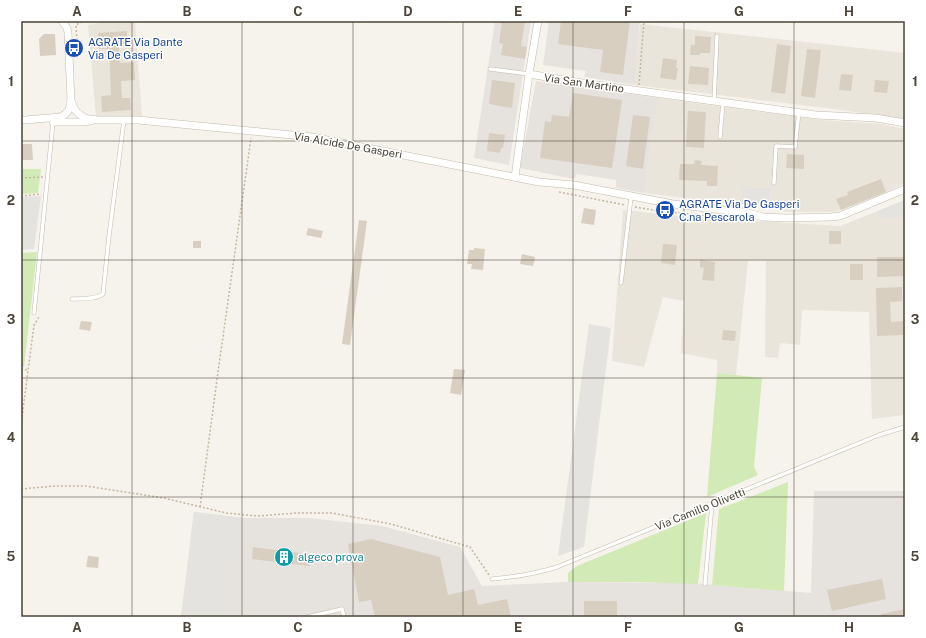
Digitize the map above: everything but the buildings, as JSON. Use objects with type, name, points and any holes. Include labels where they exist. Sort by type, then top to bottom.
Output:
[{"type":"street","points":[[23,120],[62,116],[67,114],[69,110],[71,101],[68,32],[62,21]]},
{"type":"street","name":"Via San Martino","points":[[514,178],[538,21]]},
{"type":"street","name":"Via San Martino","points":[[529,74],[714,101],[830,116],[876,118],[905,123]]},
{"type":"street","name":"Via Alcide De Gasperi","points":[[71,101],[75,110],[80,115],[89,119],[138,120],[312,137],[514,178],[577,186],[630,197],[748,213],[763,217],[831,217],[844,215],[905,189]]},
{"type":"street","points":[[23,120],[53,122],[98,120]]},
{"type":"lane","points":[[714,101],[717,36]]},
{"type":"lane","name":"Via San Martino","points":[[490,69],[529,74]]},
{"type":"lane","points":[[720,137],[722,102]]},
{"type":"lane","points":[[774,183],[776,146],[795,147],[799,112]]},
{"type":"lane","points":[[72,299],[91,298],[103,294],[124,120]]},
{"type":"lane","points":[[34,313],[53,122]]},
{"type":"lane","points":[[621,283],[630,197]]},
{"type":"lane","name":"Via Camillo Olivetti","points":[[492,579],[523,576],[557,568],[879,435],[905,427]]},
{"type":"lane","points":[[705,584],[712,504]]},
{"type":"lane","points":[[307,617],[342,609],[344,617]]},
{"type":"path","points":[[76,50],[76,25],[83,21]]},
{"type":"path","name":"Via San Martino","points":[[639,90],[644,21]]},
{"type":"path","points":[[200,507],[252,138]]},
{"type":"path","points":[[21,178],[47,177]]},
{"type":"path","points":[[21,369],[28,370]]},
{"type":"path","points":[[21,489],[55,486],[86,486],[164,498],[226,513],[258,516],[297,512],[332,513],[391,524],[470,547],[492,579]]},
{"type":"shaded area","points":[[108,21],[135,21],[142,117],[96,117],[88,25]]},
{"type":"shaded area","points":[[495,21],[531,21],[509,165],[474,158]]},
{"type":"shaded area","points":[[549,21],[640,21],[635,85],[584,77],[586,71],[543,65]]},
{"type":"shaded area","points":[[640,24],[905,53],[905,119],[635,85]]},
{"type":"shaded area","points":[[536,81],[658,98],[644,193],[616,188],[616,180],[577,174],[574,179],[520,168]]},
{"type":"shaded area","points":[[658,98],[820,120],[882,124],[905,129],[905,183],[841,210],[832,212],[784,212],[784,207],[770,206],[771,188],[743,187],[742,205],[644,193]]},
{"type":"shaded area","points":[[742,187],[771,188],[770,206],[742,205]]},
{"type":"shaded area","points":[[41,196],[34,249],[21,250],[21,197]]},
{"type":"shaded area","points":[[905,200],[905,415],[872,419],[869,312],[802,310],[800,345],[780,343],[778,358],[765,357],[766,261],[748,261],[736,375],[717,373],[717,360],[681,353],[684,301],[663,297],[644,367],[612,361],[623,210],[690,217],[840,226]]},
{"type":"shaded area","points":[[905,200],[905,218],[880,218],[878,211]]},
{"type":"shaded area","points":[[589,324],[611,328],[584,547],[558,556]]},
{"type":"shaded area","points":[[814,491],[905,491],[905,617],[181,617],[194,512],[243,518],[309,518],[382,526],[460,547],[482,586],[568,582],[692,583],[811,593]]},
{"type":"shaded area","points":[[194,512],[243,518],[242,536],[235,536],[223,617],[181,617]]},
{"type":"green space","points":[[21,169],[41,169],[38,193],[21,194]]},
{"type":"green space","points":[[37,252],[24,367],[21,366],[21,253]]},
{"type":"green space","points":[[717,373],[762,378],[754,467],[758,475],[707,497]]},
{"type":"green space","points":[[788,482],[784,591],[712,585],[719,509]]},
{"type":"green space","points":[[706,513],[698,584],[568,582],[568,573],[577,566]]},
{"type":"place","name":"AGRATE Via Dante Via De Gasperi","points":[[74,48]]},
{"type":"place","name":"AGRATE Via De Gasperi C.na Pescarola","points":[[665,210]]},
{"type":"place","name":"algeco prova","points":[[284,557]]}]
